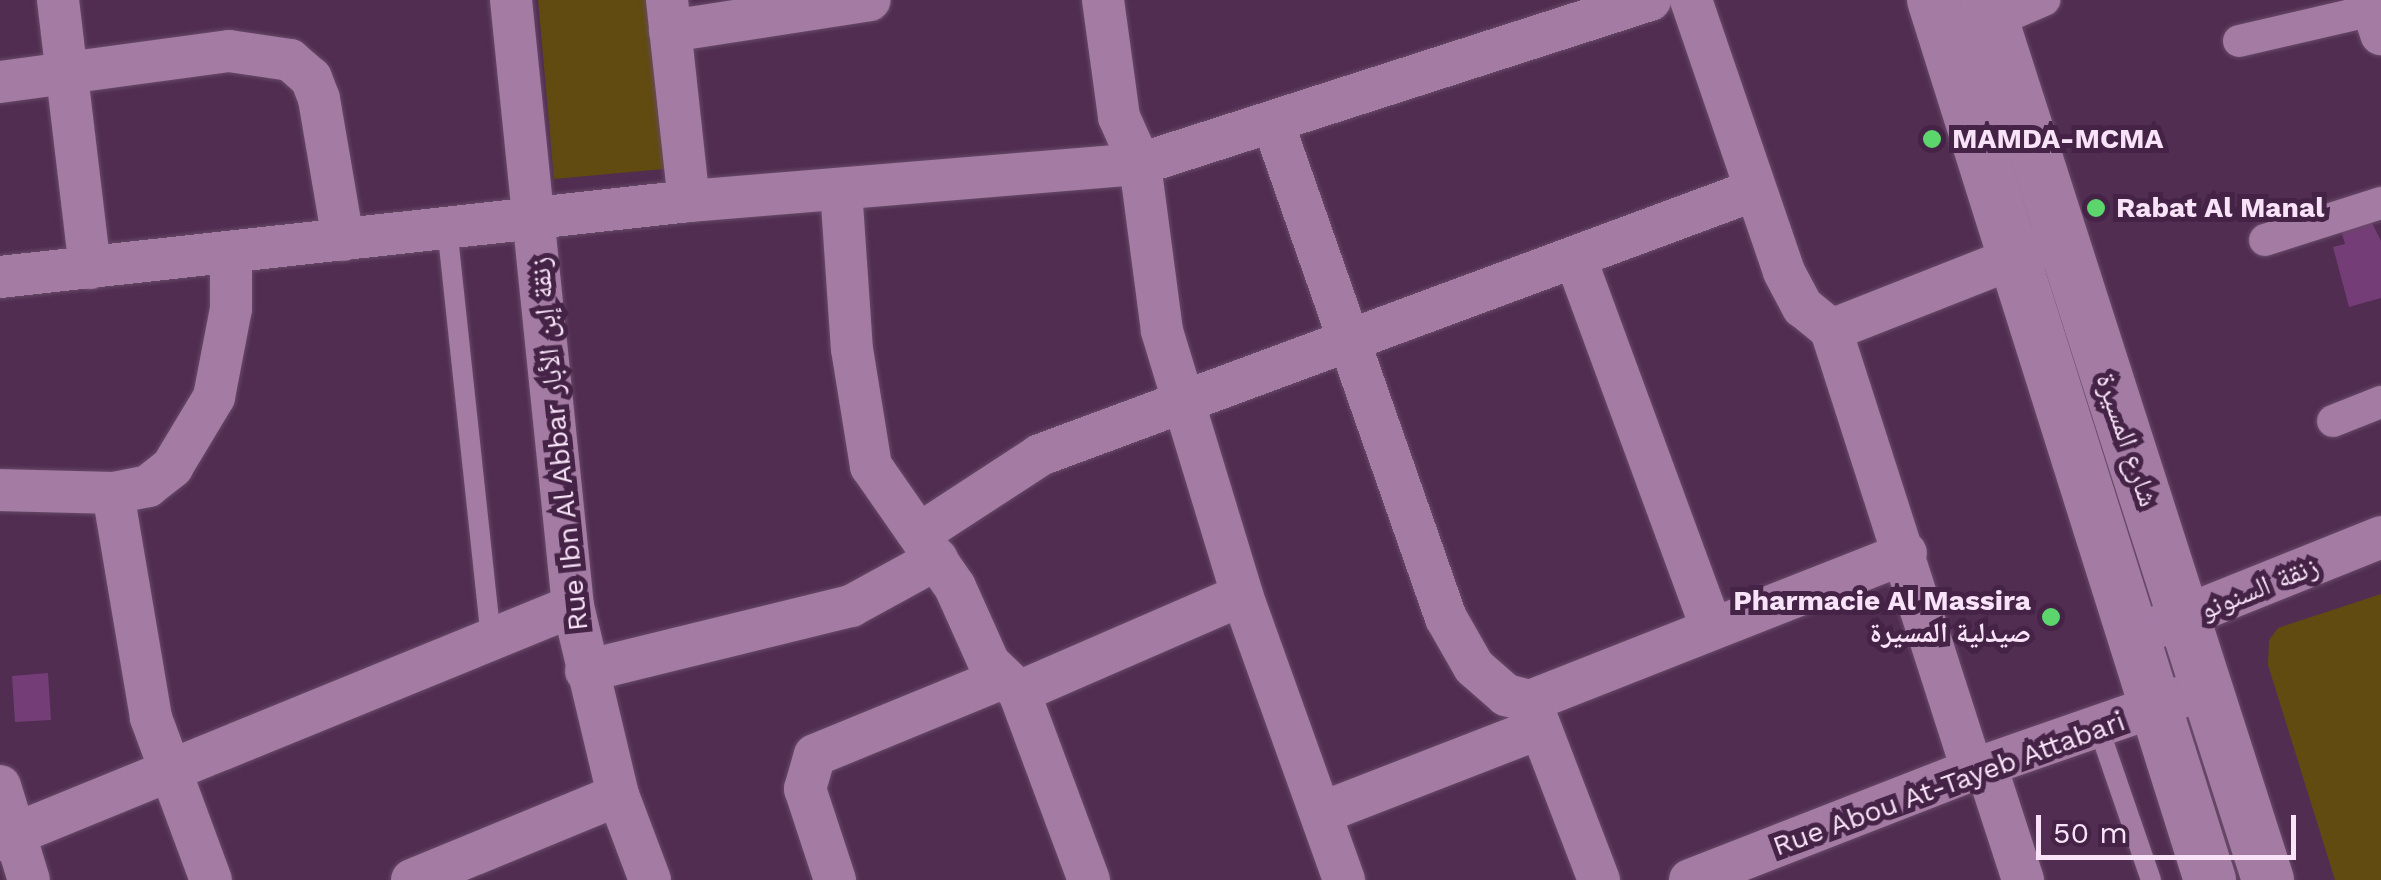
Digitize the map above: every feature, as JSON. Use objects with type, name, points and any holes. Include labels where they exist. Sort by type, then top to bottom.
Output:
[{"type":"street","points":[[58,0],[90,268]]},
{"type":"street","name":"Rue Ibn Al Abbar زنقة إبن الأبار","points":[[512,0],[573,606],[618,795],[650,880]]},
{"type":"street","points":[[689,201],[668,15],[870,0]]},
{"type":"street","points":[[1103,0],[1119,117],[1140,164],[1162,332],[1242,595],[1344,880]]},
{"type":"street","points":[[0,277],[689,201],[1140,164],[1274,124],[1600,9],[1650,0]]},
{"type":"street","points":[[1690,0],[1752,191],[1796,299],[1831,330],[1979,768],[2023,880]]},
{"type":"street","name":"شارع المسيرة","points":[[1933,0],[2186,618],[2268,880]]},
{"type":"street","points":[[1989,11],[2044,0]]},
{"type":"street","name":"شارع المسيرة","points":[[1989,11],[2037,249],[2136,635],[2210,880]]},
{"type":"street","points":[[2239,41],[2377,22]]},
{"type":"street","points":[[0,82],[229,51],[290,60],[310,78],[318,98],[343,240]]},
{"type":"street","points":[[1274,124],[1459,645],[1506,696],[1535,714],[1598,880]]},
{"type":"street","points":[[840,188],[861,424],[871,466],[928,546],[1010,685],[1088,880]]},
{"type":"street","points":[[586,670],[851,606],[1040,455],[1752,191]]},
{"type":"street","points":[[2265,240],[2381,203]]},
{"type":"street","points":[[1831,330],[2037,249]]},
{"type":"street","points":[[0,490],[113,494],[148,486],[172,467],[214,397],[231,309],[230,252]]},
{"type":"street","points":[[1575,258],[1712,626]]},
{"type":"street","points":[[2333,421],[2381,402]]},
{"type":"street","points":[[113,494],[151,718],[211,880]]},
{"type":"street","name":"زنقة السنونو","points":[[2136,635],[2381,538]]},
{"type":"street","points":[[1321,813],[1535,714],[1712,626],[1906,553]]},
{"type":"street","points":[[835,880],[805,789],[815,756],[1242,595]]},
{"type":"street","points":[[7,838],[573,606]]},
{"type":"street","name":"Rue Abou At-Tayeb Attabari","points":[[1709,876],[1979,768],[2208,688]]},
{"type":"street","points":[[0,786],[7,838],[29,880]]},
{"type":"street","points":[[412,880],[618,795]]},
{"type":"lane","points":[[447,227],[492,641]]},
{"type":"lane","points":[[2099,729],[2152,880]]},
{"type":"shaded area","points":[[538,0],[648,0],[664,169],[554,179]]},
{"type":"shaded area","points":[[2381,594],[2381,880],[2335,880],[2268,665],[2269,640],[2278,628]]},
{"type":"building","points":[[2371,221],[2381,241],[2381,298],[2349,307],[2333,247],[2345,244],[2341,230]]},
{"type":"building","points":[[48,673],[51,720],[15,722],[12,676]]},
{"type":"place","name":"MAMDA-MCMA","points":[[1932,139]]},
{"type":"place","name":"Rabat Al Manal","points":[[2096,208]]},
{"type":"place","name":"Pharmacie Al Massira صيدلية المسيرة","points":[[2051,617]]}]
